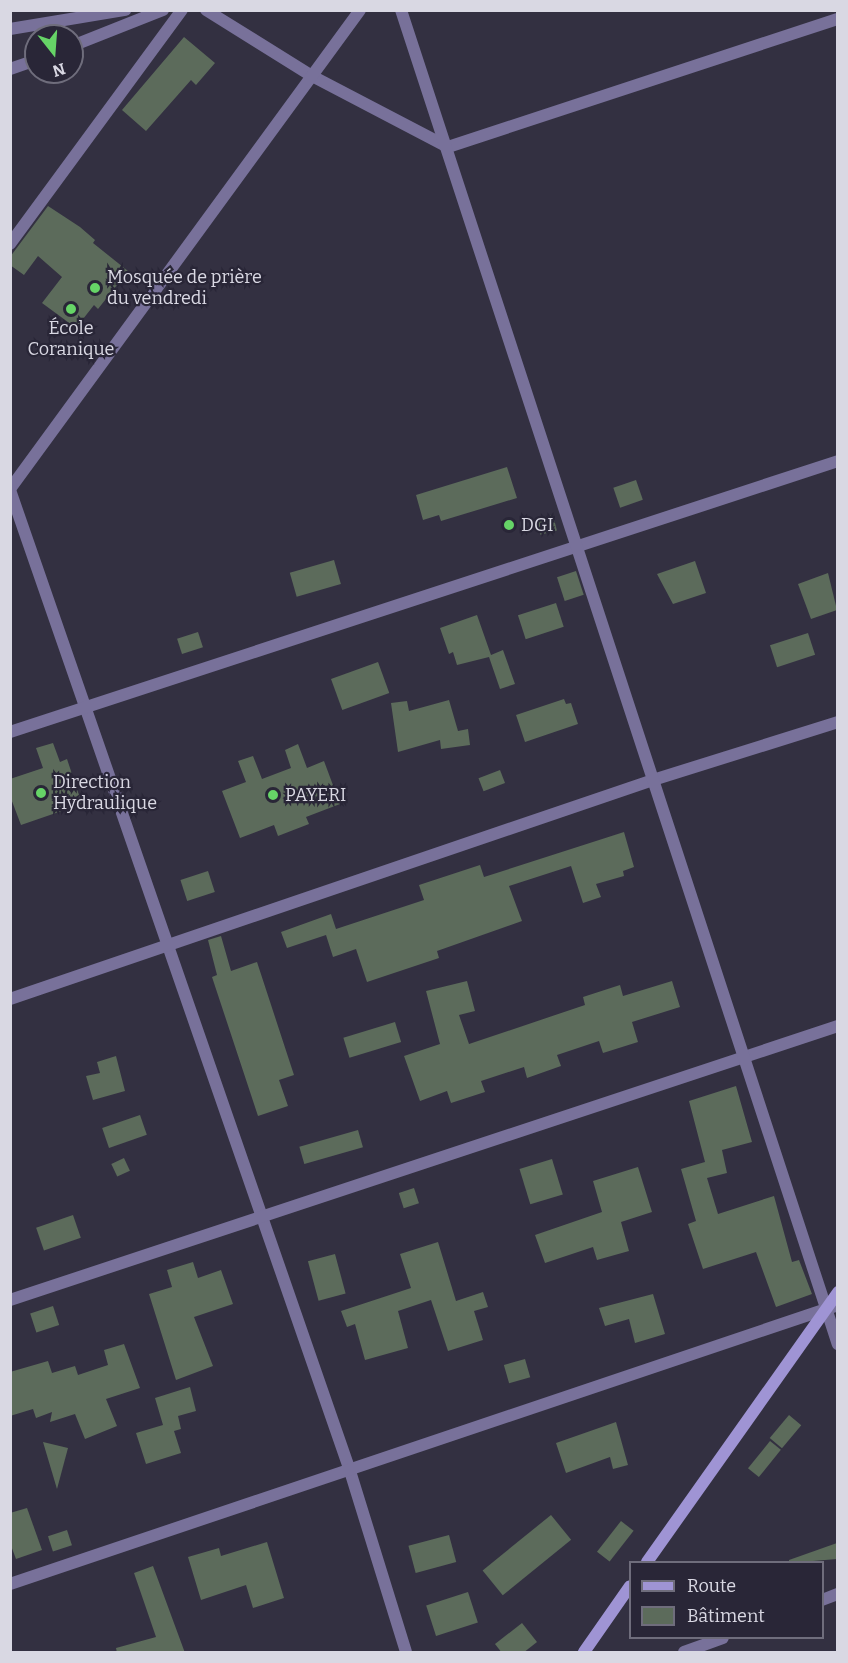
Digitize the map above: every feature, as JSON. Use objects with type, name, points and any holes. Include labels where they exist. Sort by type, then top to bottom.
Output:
[{"type":"main road","points":[[648,1561],[831,1306],[837,1292]]},
{"type":"main road","points":[[584,1653],[629,1587]]},
{"type":"street","points":[[10,29],[125,10]]},
{"type":"street","points":[[84,41],[163,10]]},
{"type":"street","points":[[10,244],[182,10]]},
{"type":"street","points":[[206,10],[312,76],[448,147],[837,20]]},
{"type":"street","points":[[360,10],[10,490],[350,1471],[406,1653]]},
{"type":"street","points":[[401,10],[578,543],[743,1058],[831,1306],[837,1344]]},
{"type":"street","points":[[10,732],[87,711],[578,543],[837,461]]},
{"type":"street","points":[[10,999],[653,780],[837,722]]},
{"type":"street","points":[[10,1300],[837,1026]]},
{"type":"street","points":[[10,1584],[350,1471],[831,1306]]},
{"type":"street","points":[[684,1653],[720,1639]]},
{"type":"building","points":[[184,37],[215,63],[196,85],[191,80],[146,131],[122,110]]},
{"type":"building","points":[[48,206],[80,227],[95,240],[93,243],[128,271],[98,309],[94,305],[76,328],[42,303],[62,277],[38,256],[24,275],[10,265],[10,257]]},
{"type":"building","points":[[507,467],[517,498],[441,521],[439,515],[423,520],[416,495]]},
{"type":"building","points":[[636,480],[643,500],[620,508],[613,488]]},
{"type":"building","points":[[553,515],[557,531],[540,535],[537,519]]},
{"type":"building","points":[[334,560],[341,584],[297,597],[290,573]]},
{"type":"building","points":[[695,561],[706,593],[673,604],[657,574]]},
{"type":"building","points":[[576,571],[584,595],[565,601],[557,577]]},
{"type":"building","points":[[828,573],[837,610],[811,619],[798,584]]},
{"type":"building","points":[[556,603],[564,627],[526,639],[518,615]]},
{"type":"building","points":[[477,615],[491,655],[503,650],[515,684],[500,689],[489,657],[457,665],[453,652],[449,654],[440,628]]},
{"type":"building","points":[[198,632],[203,647],[182,654],[177,639]]},
{"type":"building","points":[[808,633],[815,655],[777,667],[770,645]]},
{"type":"building","points":[[378,662],[389,693],[342,710],[331,679]]},
{"type":"building","points":[[564,699],[566,704],[571,703],[578,724],[525,742],[516,715]]},
{"type":"building","points":[[449,700],[458,731],[468,729],[470,745],[441,749],[440,740],[398,752],[391,703],[407,701],[409,711]]},
{"type":"building","points":[[53,743],[60,762],[67,759],[82,804],[21,825],[10,796],[10,779],[43,768],[36,748]]},
{"type":"building","points":[[298,744],[307,768],[324,761],[340,804],[306,817],[309,824],[278,836],[274,825],[240,838],[222,791],[246,782],[238,761],[253,756],[262,779],[291,768],[285,750]]},
{"type":"building","points":[[500,770],[505,783],[484,791],[479,778]]},
{"type":"building","points":[[624,832],[634,867],[623,871],[624,876],[596,884],[601,897],[583,903],[571,866],[509,886],[522,921],[437,951],[439,958],[367,982],[356,949],[333,957],[326,935],[287,948],[281,932],[331,914],[336,929],[424,900],[419,885],[480,865],[484,877]]},
{"type":"building","points":[[208,871],[215,892],[187,901],[180,880]]},
{"type":"building","points":[[221,936],[231,971],[257,962],[294,1075],[279,1080],[288,1106],[258,1116],[212,977],[217,975],[208,940]]},
{"type":"building","points":[[467,981],[475,1011],[459,1015],[469,1044],[585,1005],[583,997],[620,985],[623,996],[672,981],[680,1007],[632,1022],[638,1042],[603,1053],[599,1041],[557,1055],[561,1066],[527,1078],[524,1067],[481,1081],[485,1092],[451,1103],[447,1091],[420,1101],[404,1056],[440,1044],[426,991]]},
{"type":"building","points":[[395,1022],[401,1042],[349,1058],[343,1038]]},
{"type":"building","points":[[116,1056],[125,1091],[93,1100],[86,1076],[100,1073],[97,1062]]},
{"type":"building","points":[[736,1086],[752,1142],[722,1150],[727,1173],[707,1178],[718,1214],[774,1196],[792,1262],[799,1260],[812,1294],[776,1307],[756,1252],[703,1269],[688,1224],[696,1221],[681,1169],[705,1162],[689,1101]]},
{"type":"building","points":[[140,1115],[147,1135],[109,1148],[102,1128]]},
{"type":"building","points":[[358,1130],[363,1147],[304,1164],[299,1147]]},
{"type":"building","points":[[124,1158],[130,1171],[117,1177],[111,1164]]},
{"type":"building","points":[[552,1159],[563,1194],[530,1204],[519,1169]]},
{"type":"building","points":[[638,1167],[652,1212],[621,1222],[629,1251],[597,1260],[593,1247],[545,1263],[535,1235],[602,1212],[593,1181]]},
{"type":"building","points":[[414,1188],[419,1203],[404,1208],[399,1193]]},
{"type":"building","points":[[73,1215],[81,1238],[44,1250],[36,1228]]},
{"type":"building","points":[[438,1242],[456,1301],[483,1292],[488,1307],[474,1311],[483,1340],[448,1351],[431,1300],[398,1311],[408,1348],[365,1360],[355,1324],[347,1327],[341,1311],[411,1288],[400,1254]]},
{"type":"building","points":[[335,1254],[346,1294],[319,1301],[308,1261]]},
{"type":"building","points":[[193,1262],[198,1278],[221,1270],[233,1304],[194,1317],[213,1366],[176,1380],[149,1294],[172,1287],[167,1270]]},
{"type":"building","points":[[653,1294],[665,1334],[635,1343],[629,1319],[605,1326],[599,1308]]},
{"type":"building","points":[[53,1306],[59,1325],[36,1332],[30,1313]]},
{"type":"building","points":[[124,1344],[140,1388],[106,1399],[117,1426],[85,1439],[75,1414],[50,1422],[52,1412],[36,1418],[33,1409],[10,1416],[10,1372],[48,1361],[52,1373],[75,1366],[78,1375],[108,1365],[104,1350]]},
{"type":"building","points":[[525,1359],[530,1377],[509,1383],[504,1365]]},
{"type":"building","points":[[190,1387],[196,1411],[178,1416],[181,1429],[174,1431],[181,1453],[146,1464],[136,1433],[163,1425],[155,1398]]},
{"type":"building","points":[[789,1415],[801,1425],[782,1448],[770,1438]]},
{"type":"building","points":[[616,1422],[628,1465],[613,1469],[610,1457],[566,1473],[556,1443]]},
{"type":"building","points":[[770,1441],[781,1450],[759,1477],[748,1468]]},
{"type":"building","points":[[43,1442],[68,1448],[57,1489]]},
{"type":"building","points":[[27,1508],[42,1550],[16,1559],[10,1543],[10,1513]]},
{"type":"building","points":[[551,1515],[571,1540],[503,1595],[483,1570]]},
{"type":"building","points":[[621,1521],[634,1531],[610,1562],[597,1552]]},
{"type":"building","points":[[67,1530],[72,1545],[53,1551],[48,1536]]},
{"type":"building","points":[[449,1535],[456,1562],[416,1573],[408,1546]]},
{"type":"building","points":[[267,1542],[284,1598],[253,1608],[246,1585],[201,1600],[188,1557],[219,1548],[221,1556]]},
{"type":"building","points":[[837,1543],[837,1559],[789,1560]]},
{"type":"building","points":[[153,1566],[185,1653],[117,1653],[116,1648],[156,1637],[134,1573]]},
{"type":"building","points":[[468,1592],[478,1622],[436,1636],[426,1606]]},
{"type":"building","points":[[522,1623],[537,1642],[523,1653],[502,1653],[495,1644]]},
{"type":"place","name":"Mosquée de prière du vendredi","points":[[95,288]]},
{"type":"place","name":"École Coranique","points":[[71,309]]},
{"type":"place","name":"DGI","points":[[509,525]]},
{"type":"place","name":"Direction Hydraulique","points":[[41,793]]},
{"type":"place","name":"PAYERI","points":[[273,795]]}]
